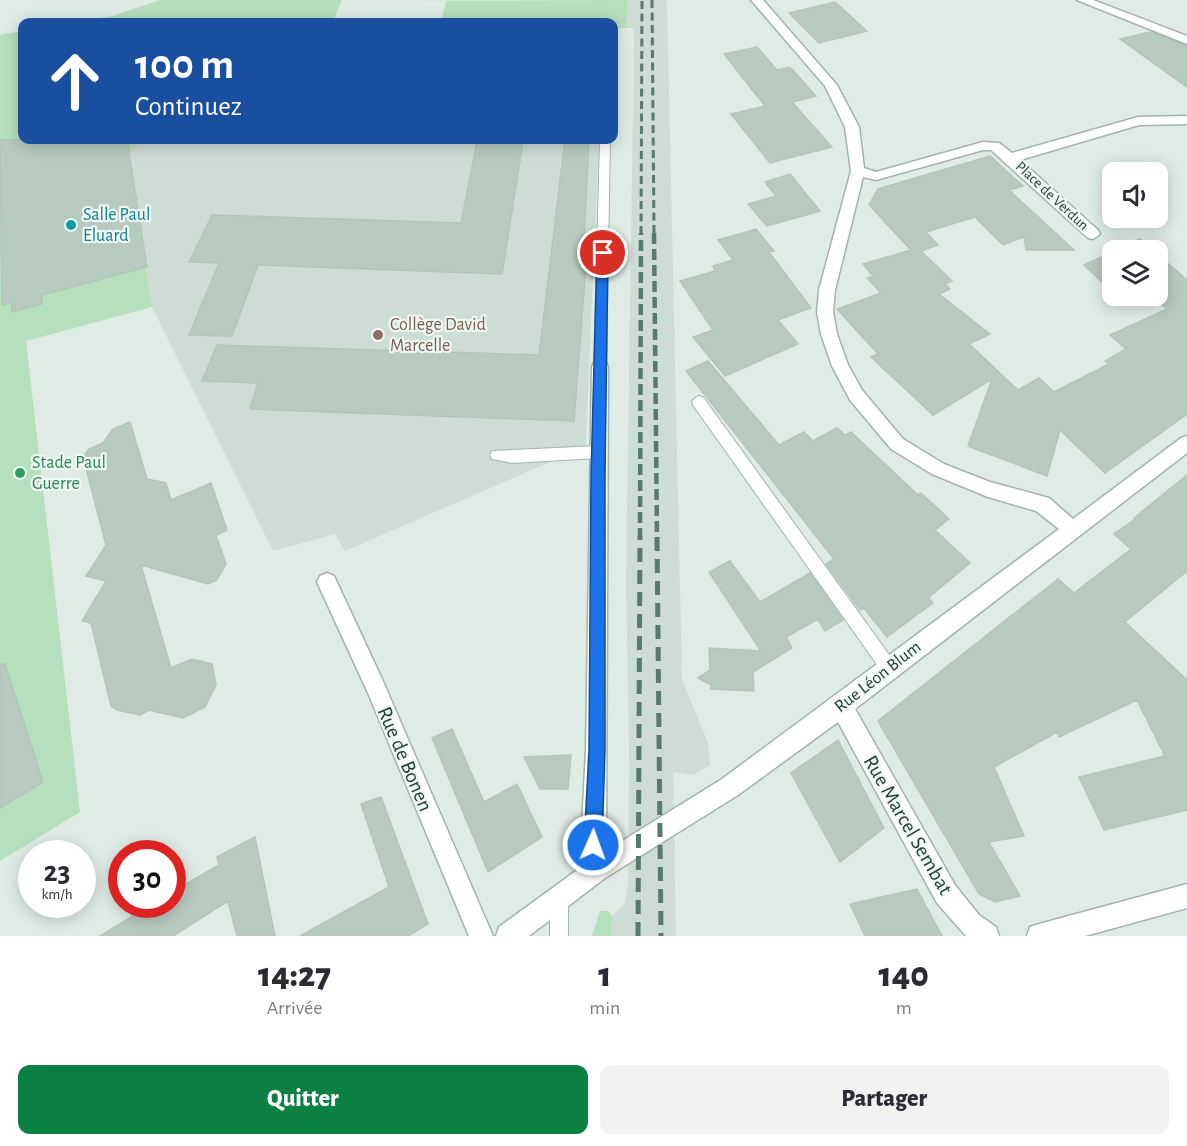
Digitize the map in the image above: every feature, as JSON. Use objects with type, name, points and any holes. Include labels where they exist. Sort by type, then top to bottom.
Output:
[{"type":"street","points":[[757,0],[831,85],[852,127],[858,171],[827,290],[825,312],[829,334],[840,366],[856,395],[897,444],[938,469],[988,489],[1042,504],[1072,529]]},
{"type":"street","points":[[1083,0],[1187,40]]},
{"type":"street","points":[[1011,158],[1138,122],[1187,120]]},
{"type":"street","name":"Place de Verdun","points":[[858,171],[876,176],[983,146],[994,146],[1011,158],[1094,234]]},
{"type":"street","points":[[597,870],[593,845],[597,750],[600,367]]},
{"type":"street","name":"Rue Léon Blum","points":[[508,936],[597,870],[730,787],[841,706],[1187,443]]},
{"type":"street","name":"Rue de Bonen","points":[[327,582],[375,686],[481,936]]},
{"type":"street","name":"Rue Marcel Sembat","points":[[841,706],[946,894],[970,924],[987,936]]},
{"type":"street","points":[[1039,936],[1187,896]]},
{"type":"lane","points":[[600,367],[605,144]]},
{"type":"lane","points":[[698,401],[889,668]]},
{"type":"lane","points":[[497,455],[512,457],[598,452]]},
{"type":"lane","points":[[559,897],[559,936]]},
{"type":"shaded area","points":[[628,0],[667,0],[682,679],[708,743],[710,765],[693,775],[673,772],[676,936],[611,936],[612,916],[625,903],[628,884],[629,752],[626,577],[634,42],[633,28],[626,28]]},
{"type":"shaded area","name":"Collège David Marcelle","points":[[138,144],[599,144],[585,459],[557,459],[345,551],[335,534],[273,551],[152,307],[129,154]]},
{"type":"green space","points":[[161,0],[342,0],[335,18],[99,18]]},
{"type":"green space","points":[[628,0],[626,28],[618,28],[618,18],[442,18],[446,1],[352,1]]},
{"type":"green space","name":"Stade Paul Guerre","points":[[18,32],[18,144],[138,144],[129,154],[152,307],[26,341],[80,812],[34,840],[18,840],[18,850],[0,861],[0,35]]},
{"type":"green space","points":[[600,911],[608,911],[612,916],[611,936],[592,936]]},
{"type":"building","points":[[835,2],[867,31],[819,43],[789,13]]},
{"type":"building","points":[[1150,32],[1187,46],[1187,87],[1120,39]]},
{"type":"building","points":[[757,47],[777,70],[790,67],[816,96],[792,102],[832,147],[770,163],[731,114],[765,106],[724,54]]},
{"type":"building","name":"Salle Paul Eluard","points":[[0,140],[18,140],[18,144],[128,144],[147,267],[42,295],[42,304],[12,312],[12,302],[2,305]]},
{"type":"building","points":[[477,144],[523,144],[502,274],[258,265],[232,336],[189,335],[219,263],[189,262],[212,215],[461,223]]},
{"type":"building","points":[[565,144],[589,144],[584,240],[588,240],[574,421],[250,409],[258,383],[202,381],[217,345],[539,355]]},
{"type":"building","points":[[990,156],[1023,186],[1009,190],[1074,250],[1026,250],[1024,237],[1003,245],[975,217],[926,232],[938,245],[921,251],[952,281],[945,284],[950,289],[939,294],[990,334],[969,344],[1018,390],[1039,378],[1054,392],[1109,364],[1105,361],[1126,349],[1110,335],[1167,309],[1164,306],[1168,306],[1168,264],[1187,280],[1187,414],[1105,473],[1060,430],[1047,476],[968,446],[992,379],[933,415],[871,357],[878,354],[837,309],[881,293],[867,278],[873,276],[863,264],[911,250],[869,205],[878,189]]},
{"type":"building","points":[[790,174],[820,211],[767,226],[748,204],[776,196],[765,182]]},
{"type":"building","points":[[756,229],[774,251],[769,252],[811,308],[778,320],[798,344],[725,376],[693,337],[713,330],[680,281],[715,271],[713,266],[733,260],[718,240]]},
{"type":"building","points":[[1102,257],[1102,282],[1084,265]]},
{"type":"building","points":[[708,361],[779,445],[804,432],[813,441],[837,428],[845,435],[851,432],[918,495],[921,493],[949,519],[935,530],[970,563],[928,598],[933,603],[887,637],[864,608],[860,610],[826,564],[834,559],[686,371]]},
{"type":"building","points":[[130,422],[147,479],[166,483],[171,500],[211,483],[227,530],[216,535],[226,564],[217,580],[208,584],[141,565],[171,668],[192,659],[212,664],[216,685],[205,707],[183,718],[149,710],[140,715],[117,710],[111,706],[91,623],[82,621],[106,581],[86,576],[106,545],[83,457],[89,449],[103,443],[113,429]]},
{"type":"building","points":[[1187,475],[1187,571],[1125,622],[1187,680],[1187,810],[1104,830],[1079,777],[1165,756],[1137,700],[1059,737],[1057,732],[994,767],[1024,836],[989,842],[1020,896],[995,902],[979,894],[878,721],[1058,579],[1074,593],[1131,549],[1114,534]]},
{"type":"building","points":[[730,561],[760,602],[810,573],[843,620],[825,631],[818,619],[786,637],[792,648],[753,672],[754,691],[711,689],[711,685],[698,678],[710,670],[709,648],[761,651],[709,572]]},
{"type":"building","points":[[0,664],[5,664],[43,782],[0,808]]},
{"type":"building","points":[[452,729],[484,802],[517,784],[542,837],[488,872],[432,738]]},
{"type":"building","points":[[838,740],[884,828],[840,862],[791,773]]},
{"type":"building","points":[[571,755],[568,789],[540,789],[524,757]]},
{"type":"building","points":[[381,797],[428,924],[408,936],[300,936],[389,887],[361,804]]},
{"type":"building","points":[[255,837],[275,936],[237,936],[228,901],[173,936],[100,936],[129,918],[186,918],[186,884],[219,865],[217,857]]},
{"type":"building","points":[[917,889],[942,936],[865,936],[850,904]]},
{"type":"railway","points":[[641,234],[642,0]]},
{"type":"railway","points":[[652,0],[654,234]]},
{"type":"railway","points":[[640,539],[641,233]]},
{"type":"railway","points":[[654,233],[657,539]]},
{"type":"railway","points":[[638,936],[640,537]]},
{"type":"railway","points":[[657,537],[661,936]]},
{"type":"place","name":"Salle Paul Eluard","points":[[71,225]]},
{"type":"place","name":"Collège David Marcelle","points":[[378,335]]},
{"type":"place","name":"Stade Paul Guerre","points":[[20,473]]},
{"type":"route","points":[[593,845],[597,750],[597,548],[603,253]]}]
